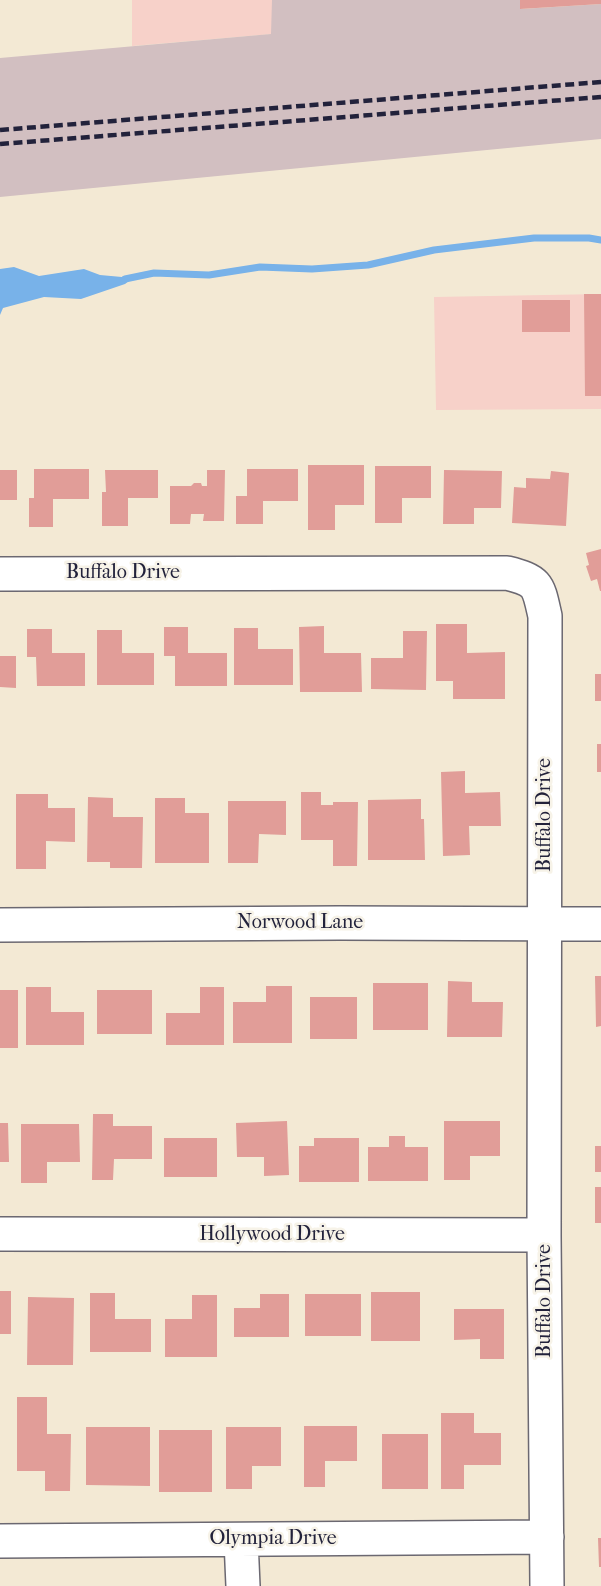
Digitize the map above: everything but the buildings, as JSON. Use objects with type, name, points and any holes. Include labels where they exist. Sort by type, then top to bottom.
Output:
[{"type":"street","name":"Buffalo Drive","points":[[0,574],[507,573],[528,578],[539,590],[545,616],[544,1235],[547,1586]]},
{"type":"street","name":"Norwood Lane","points":[[0,925],[340,922],[601,924]]},
{"type":"street","name":"Hollywood Drive","points":[[0,1234],[544,1235]]},
{"type":"street","name":"Olympia Drive","points":[[0,1541],[547,1538]]},
{"type":"street","points":[[241,1540],[243,1586]]},
{"type":"shaded area","points":[[132,0],[272,0],[272,34],[132,46]]},
{"type":"shaded area","points":[[272,0],[520,0],[521,9],[601,4],[601,139],[0,197],[0,58],[271,34]]},
{"type":"shaded area","points":[[601,294],[601,409],[436,410],[434,297]]},
{"type":"water","points":[[14,267],[39,276],[84,269],[100,275],[133,278],[125,284],[81,299],[44,297],[3,308],[0,315],[0,269]]},
{"type":"waterway","points":[[125,279],[154,273],[209,275],[260,267],[312,269],[368,265],[434,250],[534,238],[601,240]]},
{"type":"railway","points":[[0,130],[601,82]]},
{"type":"railway","points":[[0,144],[601,97]]}]
